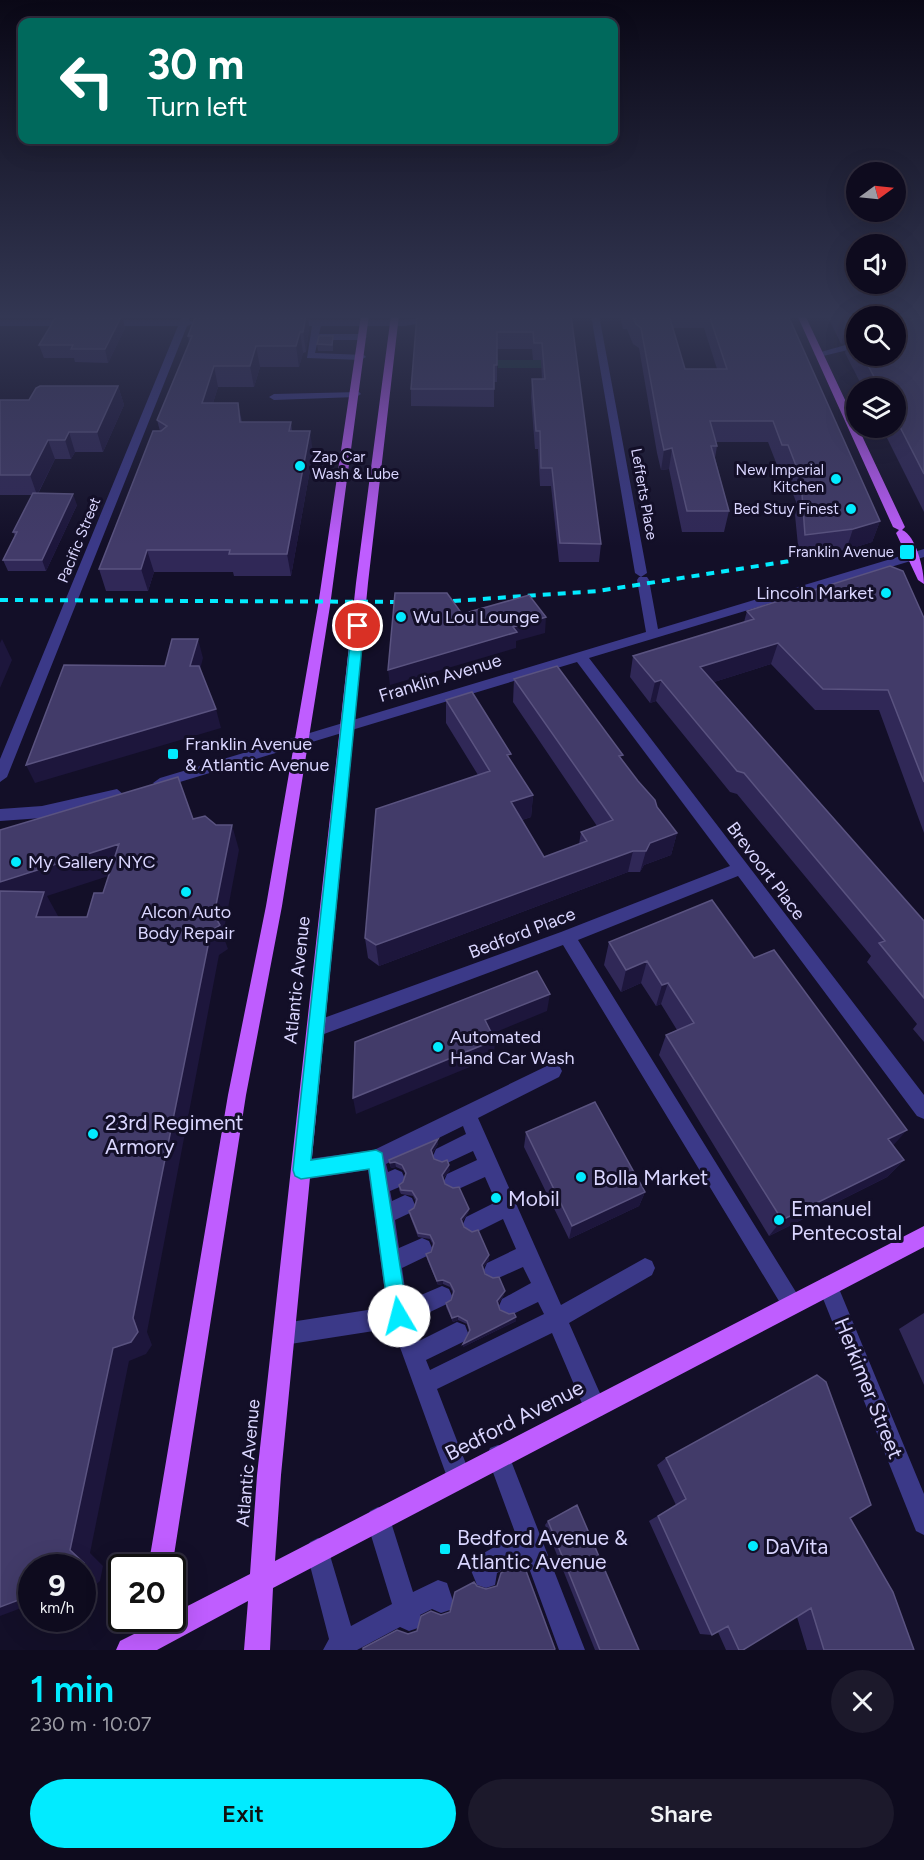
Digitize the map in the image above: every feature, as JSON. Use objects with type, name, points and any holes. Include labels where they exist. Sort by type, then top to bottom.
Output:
[{"type":"main road","name":"Atlantic Avenue","points":[[257,1650],[284,1334],[362,584],[386,392]]},
{"type":"main road","points":[[837,392],[901,530],[918,554],[924,580]]},
{"type":"main road","name":"Atlantic Avenue","points":[[162,1554],[237,1095],[274,906],[324,606],[356,394]]},
{"type":"main road","name":"Bedford Avenue","points":[[143,1640],[924,1236]]},
{"type":"street","name":"Pacific Street","points":[[0,777],[139,446],[159,392]]},
{"type":"street","name":"Lefferts Place","points":[[609,392],[652,633]]},
{"type":"street","points":[[274,397],[356,394]]},
{"type":"street","name":"Franklin Avenue","points":[[0,815],[42,812],[135,790],[918,554]]},
{"type":"street","name":"Brevoort Place","points":[[579,655],[924,1110]]},
{"type":"street","name":"Bedford Place","points":[[316,1029],[567,937],[740,869]]},
{"type":"street","points":[[567,937],[792,1304]]},
{"type":"street","points":[[301,1170],[376,1159],[553,1071]]},
{"type":"street","points":[[467,1114],[526,1255],[595,1407]]},
{"type":"street","points":[[443,1156],[477,1139]]},
{"type":"street","points":[[376,1159],[388,1183],[384,1215],[399,1316],[459,1477]]},
{"type":"street","points":[[454,1181],[488,1164]]},
{"type":"street","points":[[384,1215],[405,1205]]},
{"type":"street","points":[[473,1224],[506,1208]]},
{"type":"street","points":[[391,1263],[422,1248]]},
{"type":"street","points":[[494,1270],[526,1255]]},
{"type":"street","points":[[423,1385],[555,1320],[645,1268]]},
{"type":"street","name":"Herkimer Street","points":[[828,1286],[924,1523]]},
{"type":"street","points":[[509,1306],[542,1289]]},
{"type":"street","points":[[284,1334],[399,1316],[442,1296]]},
{"type":"street","points":[[412,1356],[457,1333]]},
{"type":"street","points":[[498,1456],[572,1650]]},
{"type":"street","points":[[378,1519],[407,1615]]},
{"type":"street","points":[[486,1576],[482,1568],[507,1560],[530,1541]]},
{"type":"street","points":[[318,1550],[340,1647],[375,1633],[407,1615],[438,1592],[441,1601]]},
{"type":"building","points":[[34,392],[115,392],[97,432],[69,432],[65,440],[48,440],[30,475],[0,475],[0,400],[29,400]]},
{"type":"building","points":[[169,392],[206,392],[202,403],[238,403],[240,422],[291,422],[289,431],[310,431],[287,554],[229,554],[230,550],[147,550],[141,569],[99,569],[153,431],[161,431],[167,426],[157,420]]},
{"type":"building","points":[[533,392],[581,392],[601,544],[560,543],[552,468],[541,468],[540,431],[536,431]]},
{"type":"building","points":[[653,392],[822,392],[880,521],[853,529],[805,535],[802,494],[807,494],[788,445],[782,445],[773,421],[710,421],[717,446],[711,446],[729,511],[687,511],[672,448],[664,450]]},
{"type":"building","points":[[906,392],[924,392],[924,474],[906,438]]},
{"type":"building","points":[[33,493],[73,494],[42,560],[3,560],[17,532],[13,532]]},
{"type":"building","points":[[890,566],[903,571],[924,618],[924,782],[888,690],[823,689],[778,643],[700,667],[924,921],[924,998],[879,943],[885,941],[744,773],[737,771],[661,680],[655,682],[633,656],[754,619],[747,611]]},
{"type":"building","points":[[395,593],[447,593],[462,614],[529,595],[546,617],[513,627],[517,632],[388,670]]},
{"type":"building","points":[[172,639],[198,639],[190,666],[199,666],[216,709],[26,765],[64,665],[165,666]]},
{"type":"building","points":[[557,666],[623,755],[619,756],[655,800],[657,807],[677,833],[650,843],[646,851],[633,851],[376,945],[365,938],[376,809],[490,771],[446,700],[472,692],[511,754],[507,755],[533,795],[511,802],[544,857],[587,841],[581,832],[613,820],[514,679]]},
{"type":"building","name":"23rd Regiment Armory","points":[[178,777],[193,819],[205,816],[216,825],[232,825],[214,915],[220,925],[211,931],[133,1318],[138,1332],[131,1342],[113,1348],[70,1550],[74,1554],[18,1554],[18,1600],[0,1607],[0,891],[44,892],[36,917],[87,917],[94,893],[103,893],[119,844],[0,882],[0,830]]},
{"type":"building","points":[[712,900],[754,958],[774,950],[907,1130],[888,1139],[904,1160],[782,1220],[666,1035],[694,1023],[668,983],[662,985],[647,961],[626,970],[609,942]]},
{"type":"building","points":[[537,971],[550,994],[485,1020],[495,1040],[353,1098],[355,1042]]},
{"type":"building","name":"Bolla Market","points":[[595,1102],[645,1192],[572,1226],[526,1132]]},
{"type":"building","points":[[438,1139],[431,1150],[434,1159],[442,1162],[447,1160],[449,1165],[442,1175],[445,1184],[453,1188],[459,1187],[469,1209],[461,1219],[464,1227],[472,1232],[478,1230],[489,1255],[482,1265],[485,1274],[493,1278],[499,1277],[505,1291],[497,1301],[500,1310],[509,1314],[514,1313],[516,1317],[463,1344],[470,1330],[467,1321],[458,1316],[452,1318],[446,1303],[451,1300],[454,1291],[450,1283],[443,1280],[437,1281],[426,1254],[431,1252],[434,1243],[430,1235],[418,1233],[409,1211],[414,1208],[417,1199],[412,1191],[401,1190],[399,1185],[403,1182],[406,1173],[402,1165],[395,1162],[390,1163],[389,1160]]},
{"type":"building","name":"DaVita","points":[[817,1375],[826,1382],[871,1505],[850,1518],[893,1592],[914,1650],[824,1650],[811,1608],[743,1650],[739,1650],[728,1626],[712,1635],[658,1516],[686,1499],[666,1458]]},
{"type":"building","points":[[577,1505],[639,1650],[600,1650],[548,1521]]},
{"type":"building","points":[[522,1560],[554,1650],[363,1650],[397,1630],[408,1634],[417,1631],[421,1616],[431,1611],[441,1615],[450,1612],[455,1592],[474,1582],[477,1586],[486,1589],[497,1586],[501,1573]]},
{"type":"railway","points":[[438,602],[598,591],[790,561]]},
{"type":"railway","points":[[0,600],[411,602]]},
{"type":"place","name":"Zap Car Wash & Lube","points":[[300,466]]},
{"type":"place","name":"New Imperial Kitchen","points":[[836,479]]},
{"type":"place","name":"Bed Stuy Finest","points":[[851,509]]},
{"type":"place","name":"Franklin Avenue","points":[[907,552]]},
{"type":"place","name":"Lincoln Market","points":[[886,593]]},
{"type":"place","name":"Wu Lou Lounge","points":[[401,617]]},
{"type":"place","name":"Franklin Avenue & Atlantic Avenue","points":[[173,754]]},
{"type":"place","name":"My Gallery NYC","points":[[16,862]]},
{"type":"place","name":"Alcon Auto Body Repair","points":[[186,892]]},
{"type":"place","name":"Automated Hand Car Wash","points":[[438,1047]]},
{"type":"place","name":"23rd Regiment Armory","points":[[93,1134]]},
{"type":"place","name":"Bolla Market","points":[[581,1177]]},
{"type":"place","name":"Mobil","points":[[496,1198]]},
{"type":"place","name":"Emanuel Pentecostal","points":[[779,1220]]},
{"type":"place","name":"DaVita","points":[[753,1546]]},
{"type":"place","name":"Bedford Avenue & Atlantic Avenue","points":[[445,1549]]},
{"type":"route","points":[[358,626],[301,1170],[376,1159],[399,1316]]}]
